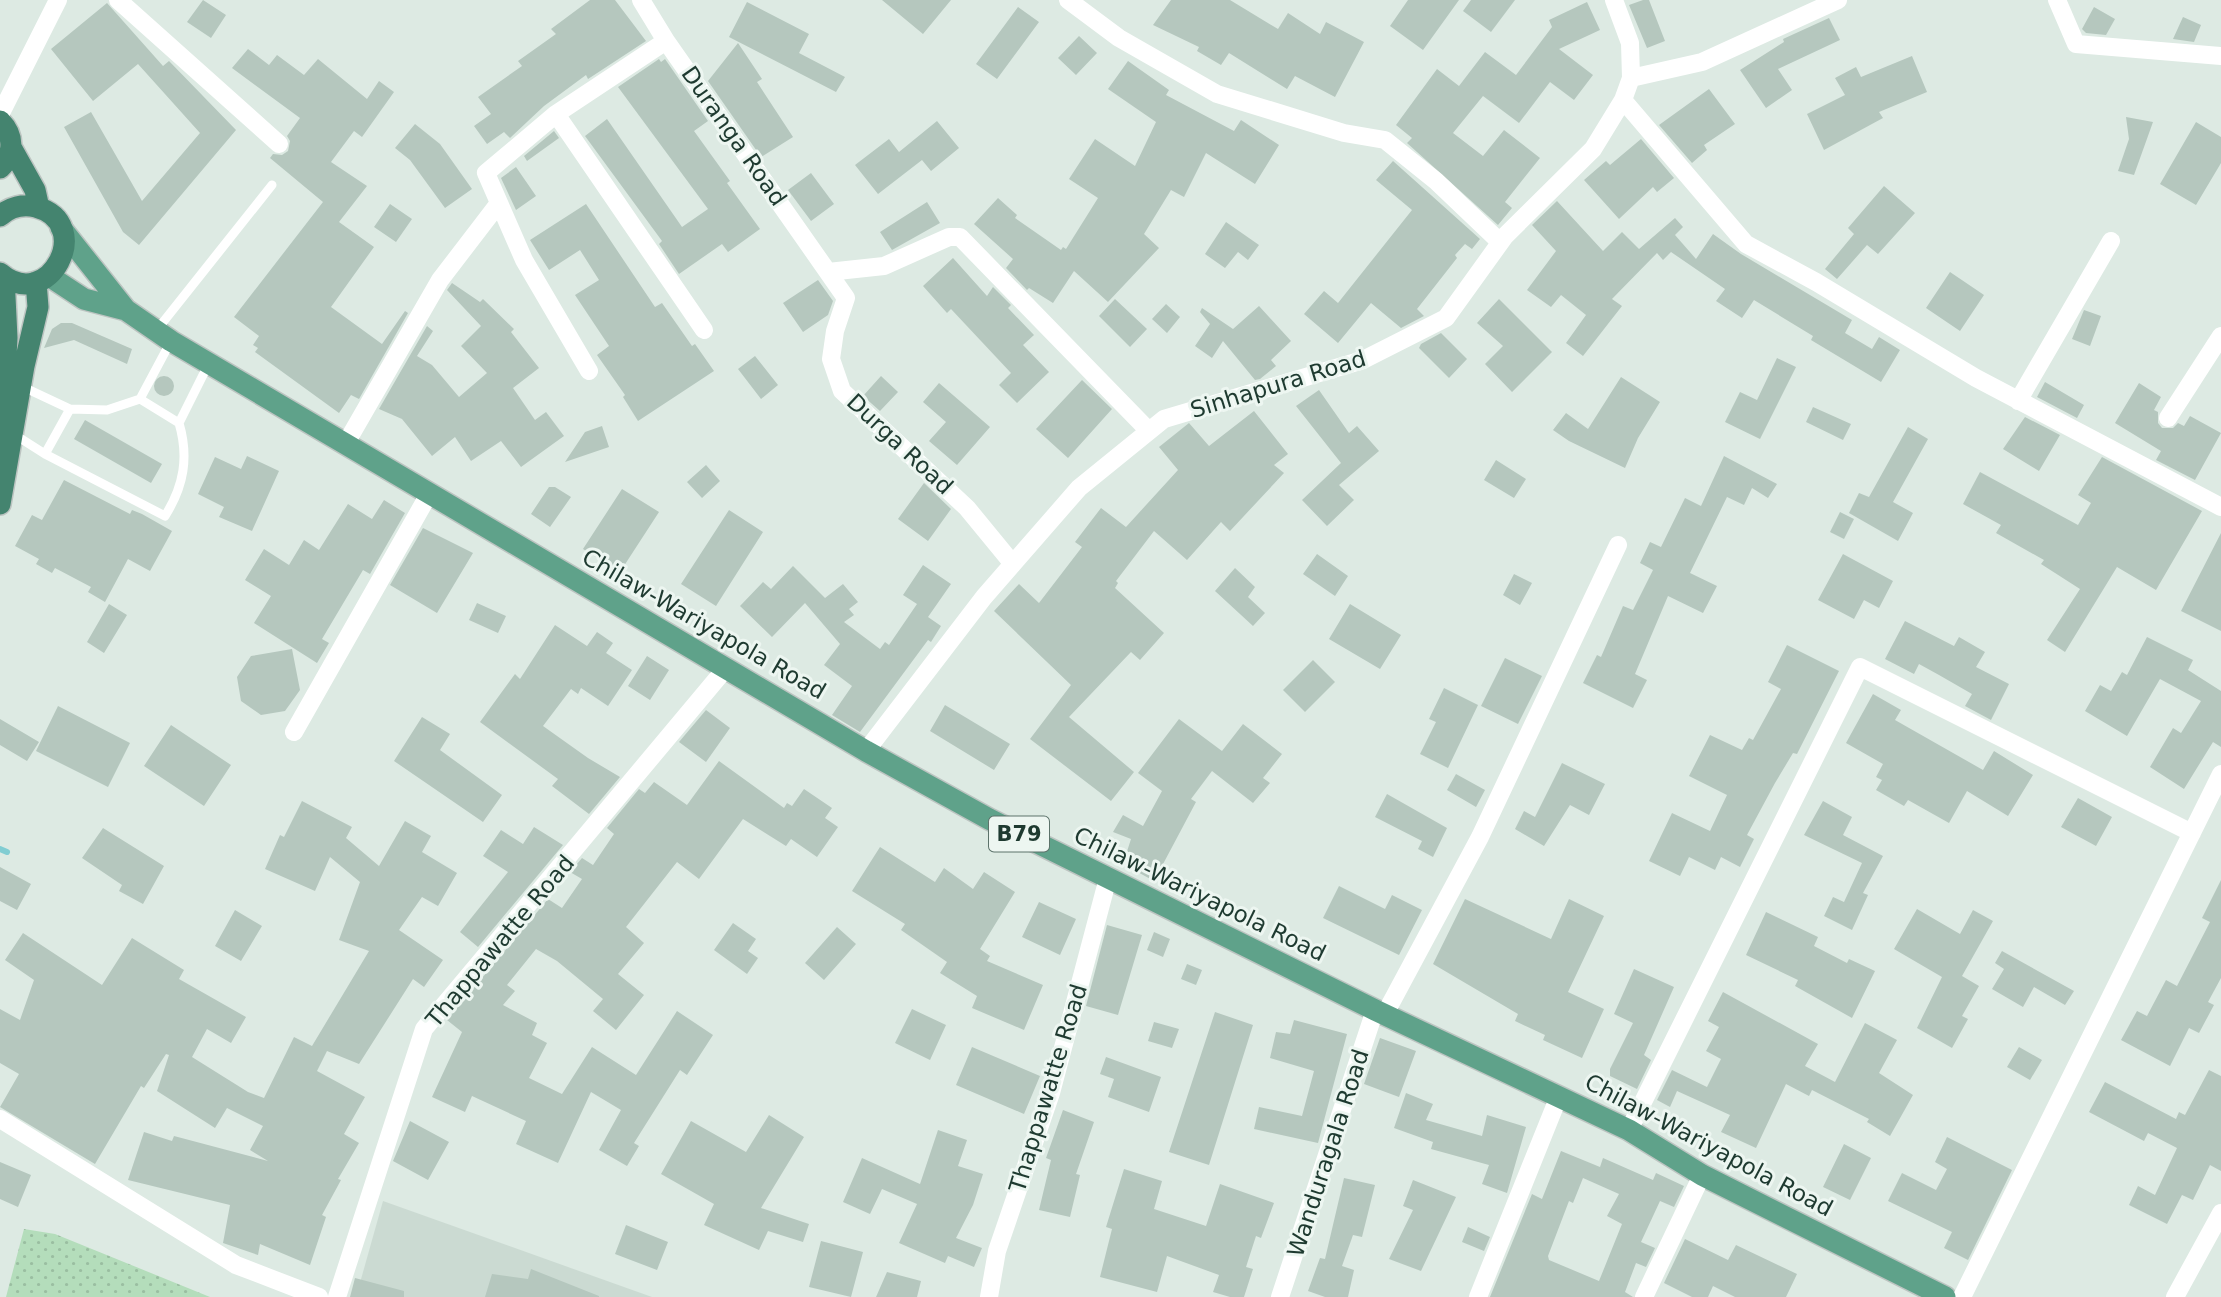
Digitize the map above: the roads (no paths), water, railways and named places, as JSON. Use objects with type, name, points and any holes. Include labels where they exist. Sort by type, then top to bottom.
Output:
[{"type":"highway","points":[[0,121],[10,136],[11,147],[9,157],[0,168]]},
{"type":"highway","points":[[11,147],[35,190],[39,208]]},
{"type":"highway","points":[[0,216],[15,207],[39,208],[48,213],[61,229],[64,239],[62,259],[43,279],[26,283],[2,274],[7,338],[3,410],[10,442]]},
{"type":"highway","points":[[0,504],[43,279]]},
{"type":"main road","name":"B79","points":[[61,229],[126,310]]},
{"type":"main road","name":"B79","points":[[43,279],[84,299],[126,310]]},
{"type":"main road","name":"Chilaw-Wariyapola Road","points":[[126,310],[208,365],[866,751],[989,819],[1380,1012],[1629,1130],[1702,1175],[1945,1297]]},
{"type":"street","points":[[0,116],[58,0]]},
{"type":"street","points":[[118,0],[279,144]]},
{"type":"street","name":"Duranga Road","points":[[641,0],[666,41],[828,272]]},
{"type":"street","points":[[1068,0],[1119,38],[1217,94],[1344,133],[1385,140],[1436,181],[1500,242]]},
{"type":"street","name":"Sinhapura Road","points":[[866,751],[1013,564],[1079,488],[1164,419],[1363,360],[1446,318],[1500,242],[1593,149],[1623,100],[1631,78],[1630,43],[1614,0]]},
{"type":"street","points":[[1631,78],[1702,62],[1838,0]]},
{"type":"street","points":[[2057,0],[2076,44],[2221,56]]},
{"type":"street","points":[[589,372],[524,260],[486,173],[556,114],[666,41]]},
{"type":"street","points":[[1623,100],[1746,244],[2018,401],[2221,507]]},
{"type":"street","points":[[556,114],[704,330]]},
{"type":"street","points":[[345,445],[440,280],[499,203]]},
{"type":"street","points":[[828,272],[884,266],[950,237],[960,237],[1149,431]]},
{"type":"street","points":[[2018,401],[2111,241]]},
{"type":"street","name":"Durga Road","points":[[828,272],[846,298],[835,331],[831,359],[842,391],[967,508],[1013,564]]},
{"type":"street","points":[[2168,418],[2221,335]]},
{"type":"street","points":[[293,732],[429,494]]},
{"type":"street","name":"Wanduragala Road","points":[[1280,1297],[1380,1012],[1480,837],[1618,545]]},
{"type":"street","points":[[1629,1130],[1860,667],[2192,833]]},
{"type":"street","name":"Thappawatte Road","points":[[337,1297],[424,1029],[726,668]]},
{"type":"street","points":[[1962,1297],[2221,774]]},
{"type":"street","name":"Thappawatte Road","points":[[989,1297],[996,1251],[1051,1093],[1108,878]]},
{"type":"street","points":[[1478,1297],[1559,1096]]},
{"type":"street","points":[[0,1119],[236,1265],[319,1297]]},
{"type":"street","points":[[1644,1297],[1702,1175]]},
{"type":"street","points":[[2175,1297],[2221,1213]]},
{"type":"lane","points":[[140,399],[164,336],[272,186]]},
{"type":"lane","points":[[179,423],[208,365]]},
{"type":"lane","points":[[21,386],[70,409],[114,408],[140,399]]},
{"type":"lane","points":[[10,442],[45,454],[165,516],[178,495],[186,447],[179,423],[140,399]]},
{"type":"lane","points":[[45,454],[70,409]]},
{"type":"waterway","points":[[0,849],[7,852]]}]
